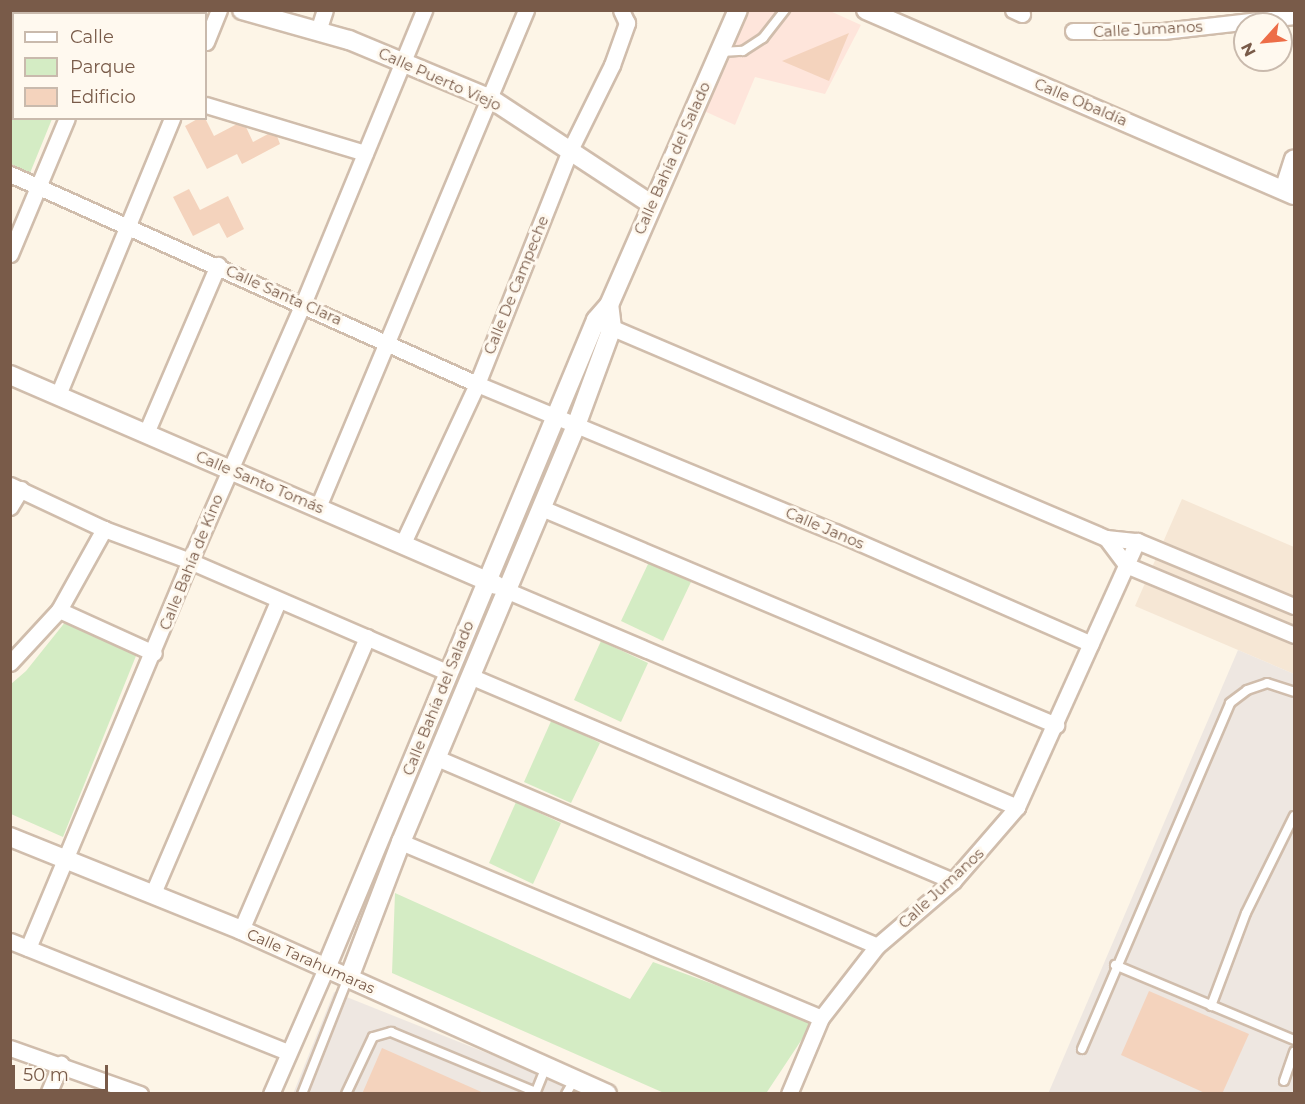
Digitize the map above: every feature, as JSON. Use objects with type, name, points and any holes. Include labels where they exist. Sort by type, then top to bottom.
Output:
[{"type":"street","points":[[207,40],[219,10]]},
{"type":"street","name":"Calle Puerto Viejo","points":[[242,10],[318,31],[403,60],[491,99],[571,148],[651,204]]},
{"type":"street","points":[[318,31],[326,10]]},
{"type":"street","name":"Calle Bahía de Kino","points":[[27,948],[154,652],[190,561],[303,304],[424,10]]},
{"type":"street","points":[[318,507],[385,341],[491,99],[526,10]]},
{"type":"street","name":"Calle Bahía del Salado","points":[[349,978],[401,842],[544,509],[577,423],[609,305],[651,204],[738,10]]},
{"type":"street","name":"Calle Obaldía","points":[[866,10],[1289,192]]},
{"type":"street","name":"Calle Jumanos","points":[[1073,32],[1162,31],[1294,16]]},
{"type":"street","name":"Calle De Campeche","points":[[402,545],[477,384],[571,148],[612,65],[624,17]]},
{"type":"street","points":[[207,105],[365,153]]},
{"type":"street","points":[[10,254],[66,120]]},
{"type":"street","points":[[58,395],[126,224],[171,120]]},
{"type":"street","points":[[1289,192],[1294,160]]},
{"type":"street","name":"Calle Santa Clara","points":[[10,174],[557,418]]},
{"type":"street","points":[[146,433],[218,265]]},
{"type":"street","points":[[604,324],[1106,538],[1137,541],[1294,606]]},
{"type":"street","name":"Calle Bahía del Salado","points":[[271,1094],[326,968],[486,580],[557,418],[604,324]]},
{"type":"street","name":"Calle Santo Tomás","points":[[10,375],[508,591]]},
{"type":"street","name":"Calle Janos","points":[[557,418],[577,423],[1090,644]]},
{"type":"street","points":[[10,507],[16,487],[104,529],[190,561],[448,673]]},
{"type":"street","points":[[544,509],[1056,725]]},
{"type":"street","points":[[10,663],[59,610],[104,529]]},
{"type":"street","points":[[1106,538],[1126,565],[1294,635]]},
{"type":"street","name":"Calle Jumanos","points":[[789,1094],[821,1018],[877,946],[953,881],[1017,807],[1056,725],[1137,541]]},
{"type":"street","points":[[1223,605],[1233,581]]},
{"type":"street","points":[[508,591],[1017,807]]},
{"type":"street","points":[[153,893],[278,601]]},
{"type":"street","points":[[59,610],[154,652]]},
{"type":"street","points":[[241,930],[366,637]]},
{"type":"street","points":[[471,676],[953,881]]},
{"type":"street","points":[[437,758],[877,946]]},
{"type":"street","name":"Calle Tarahumaras","points":[[10,837],[241,930],[546,1065],[570,1086],[607,1094]]},
{"type":"street","points":[[401,842],[821,1018]]},
{"type":"street","points":[[10,941],[288,1052]]},
{"type":"street","points":[[10,1048],[62,1064],[140,1094]]},
{"type":"street","points":[[48,1094],[62,1064]]},
{"type":"lane","points":[[719,53],[743,51],[763,38],[785,10]]},
{"type":"lane","points":[[1082,1049],[1115,965],[1230,703],[1247,690],[1267,683],[1294,692]]},
{"type":"lane","points":[[1211,1006],[1246,913],[1294,816]]},
{"type":"lane","points":[[1115,965],[1294,1040]]},
{"type":"lane","points":[[302,1094],[349,978]]},
{"type":"lane","points":[[346,1094],[373,1037],[391,1032],[535,1093],[546,1065]]},
{"type":"lane","points":[[1284,1081],[1294,1052]]},
{"type":"shaded area","points":[[746,11],[830,11],[861,25],[825,94],[755,77],[735,125],[702,110]]},
{"type":"shaded area","points":[[1182,499],[1294,547],[1294,674],[1135,606]]},
{"type":"shaded area","points":[[1238,650],[1294,674],[1294,1093],[1048,1094]]},
{"type":"shaded area","points":[[334,992],[587,1093],[293,1094]]},
{"type":"green space","points":[[11,10],[95,11],[12,12],[12,120],[52,120],[30,173],[11,164]]},
{"type":"green space","points":[[649,562],[691,582],[663,641],[621,621]]},
{"type":"green space","points":[[66,621],[138,651],[63,837],[11,814],[11,684],[26,671]]},
{"type":"green space","points":[[601,641],[648,663],[621,722],[574,700]]},
{"type":"green space","points":[[552,719],[600,743],[571,803],[524,782]]},
{"type":"green space","points":[[516,802],[561,823],[533,884],[489,863]]},
{"type":"green space","points":[[395,893],[630,999],[653,962],[814,1021],[767,1092],[664,1093],[392,973]]},
{"type":"building","points":[[849,33],[829,81],[782,61]]},
{"type":"building","points":[[196,120],[206,120],[214,136],[237,124],[246,127],[253,142],[268,134],[277,136],[280,144],[242,164],[237,154],[207,169],[185,126]]},
{"type":"building","points":[[189,189],[200,210],[228,196],[244,229],[227,238],[219,223],[193,236],[173,197]]},
{"type":"building","points":[[1149,991],[1249,1034],[1222,1094],[1207,1094],[1121,1055]]},
{"type":"building","points":[[382,1048],[486,1094],[362,1094]]}]
